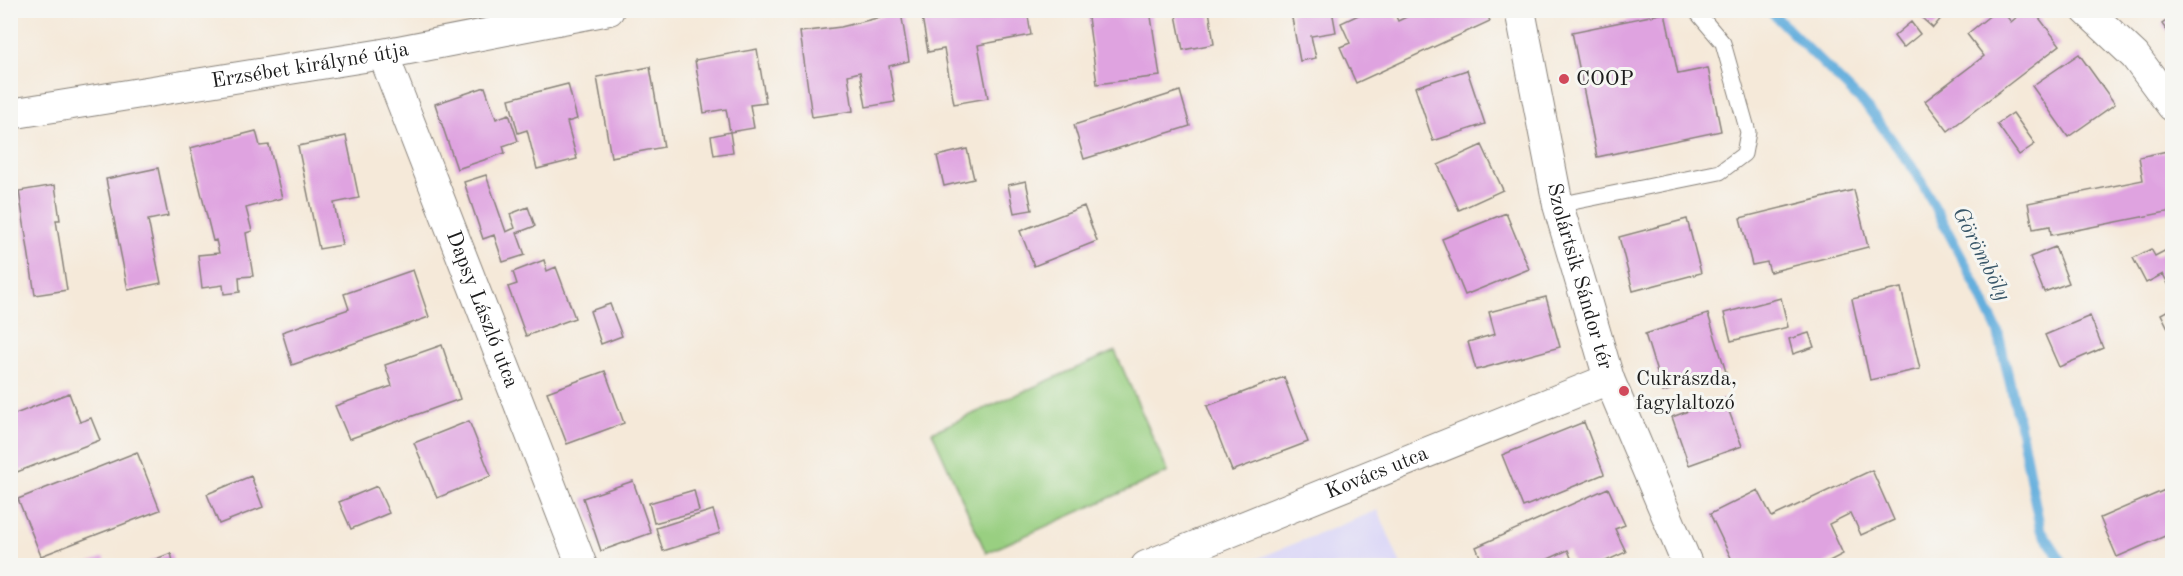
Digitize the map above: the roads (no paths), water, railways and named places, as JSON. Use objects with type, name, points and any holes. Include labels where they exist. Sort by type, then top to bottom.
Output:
[{"type":"street","name":"Erzsébet királyné útja","points":[[10,114],[383,54],[609,10]]},
{"type":"street","name":"Szolártsik Sándor tér","points":[[1520,10],[1558,205],[1609,379],[1688,566]]},
{"type":"street","points":[[2086,10],[2135,56],[2172,106]]},
{"type":"street","name":"Dapsy László utca","points":[[383,54],[582,566]]},
{"type":"street","name":"Kovács utca","points":[[1146,566],[1609,379]]},
{"type":"lane","points":[[1558,205],[1720,172],[1744,154],[1748,132],[1723,43],[1695,10]]},
{"type":"waterway","name":"Görömböly","points":[[1769,10],[1868,108],[1916,172],[1970,273],[1998,332],[2020,426],[2040,528],[2065,566]]},
{"type":"place","name":"COOP","points":[[1564,79]]},
{"type":"place","name":"Cukrászda, fagylaltozó","points":[[1624,391]]}]
